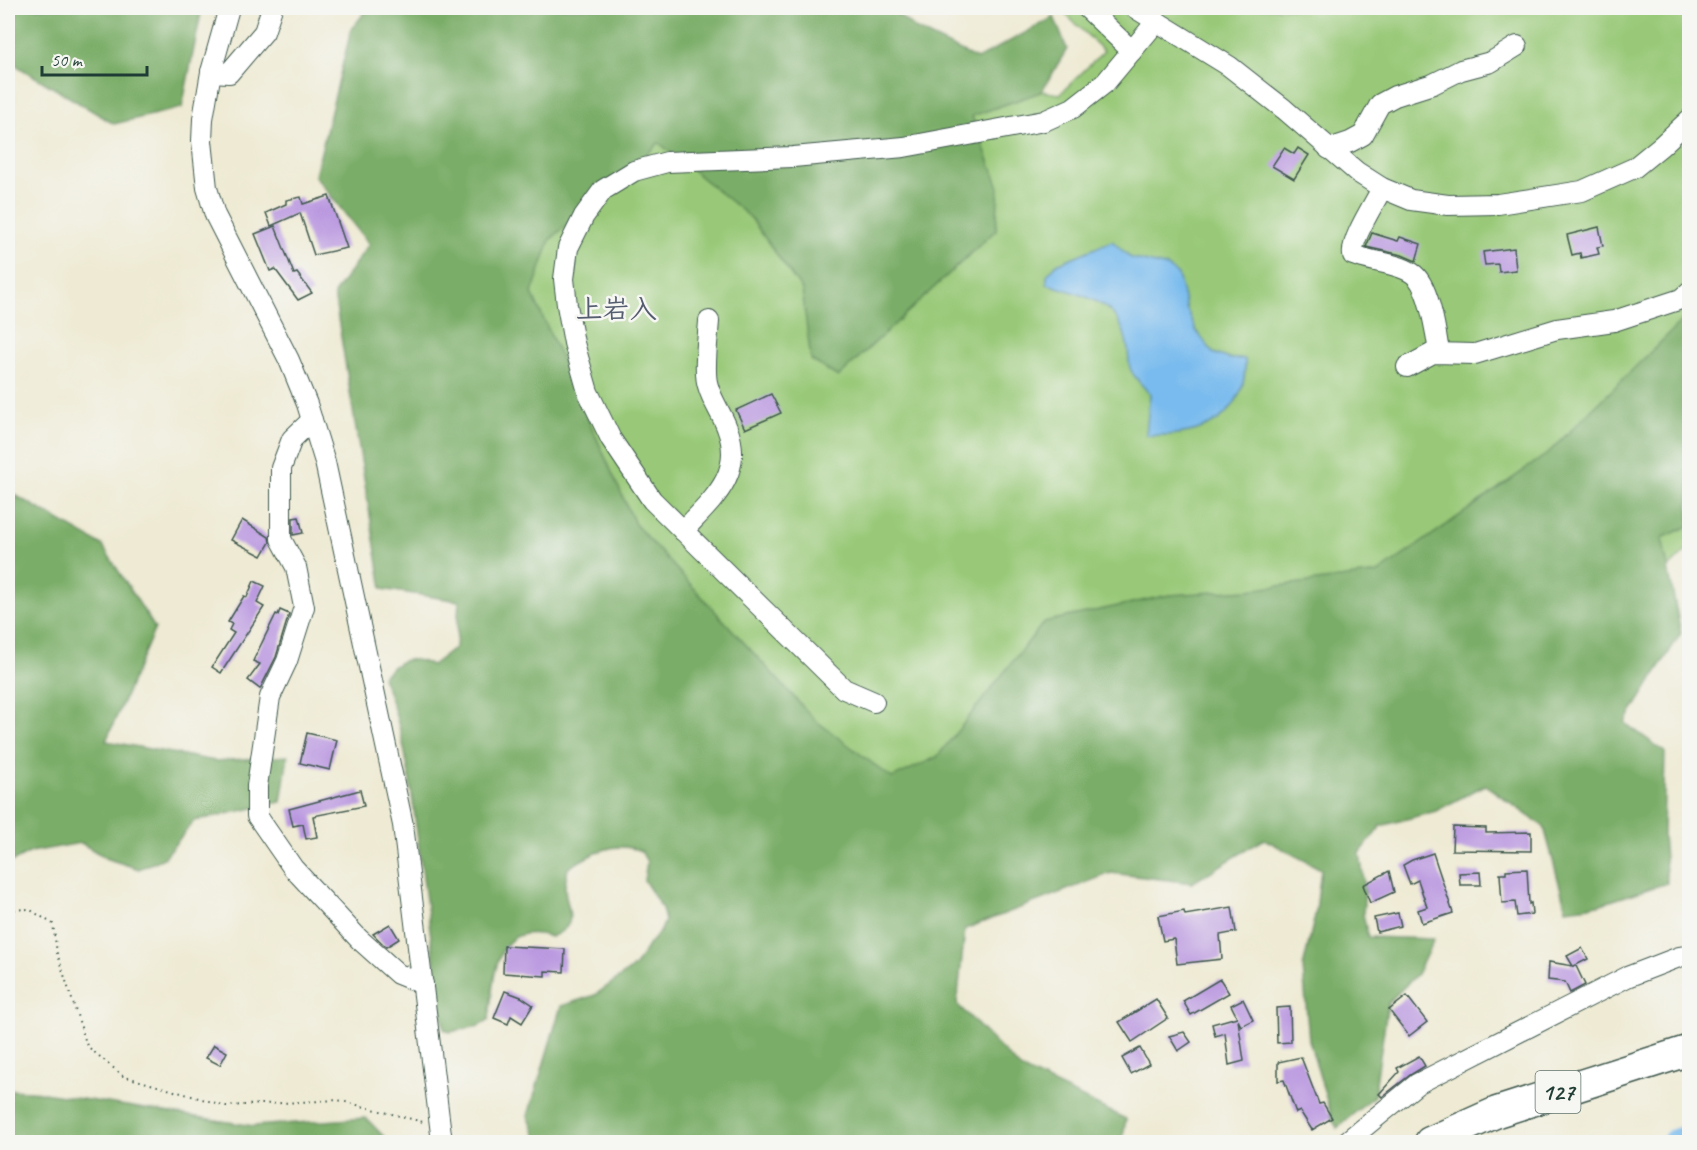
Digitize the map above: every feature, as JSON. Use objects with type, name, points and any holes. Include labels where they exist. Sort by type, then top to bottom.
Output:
[{"type":"highway","name":"127","points":[[1430,1143],[1497,1112],[1689,1050]]},
{"type":"street","points":[[230,8],[211,72],[203,119],[202,141],[207,188],[215,215],[290,360],[325,462],[403,825],[441,1134]]},
{"type":"street","points":[[211,72],[229,73],[264,32],[272,8]]},
{"type":"street","points":[[1087,8],[1132,51]]},
{"type":"street","points":[[1135,8],[1229,66],[1284,109],[1357,172],[1382,188],[1412,200],[1448,205],[1498,204],[1582,191],[1634,168],[1689,119]]},
{"type":"street","points":[[874,702],[844,689],[652,500],[611,439],[588,392],[574,343],[567,305],[564,279],[568,248],[584,216],[603,190],[634,171],[667,162],[793,158],[904,147],[1044,121],[1073,108],[1105,82],[1156,22]]},
{"type":"street","points":[[1329,149],[1363,135],[1380,104],[1395,96],[1433,84],[1461,70],[1491,62],[1517,46]]},
{"type":"street","points":[[1382,188],[1355,240],[1353,255],[1405,269],[1416,276],[1421,282],[1433,315],[1439,352]]},
{"type":"street","points":[[1407,367],[1428,355],[1439,352],[1475,354],[1557,329],[1614,321],[1681,299],[1689,291]]},
{"type":"street","points":[[683,531],[720,490],[732,468],[734,449],[707,384],[709,321]]},
{"type":"street","points":[[312,420],[292,439],[281,468],[281,539],[296,567],[304,607],[286,661],[270,697],[257,786],[257,816],[293,868],[359,939],[398,974],[423,984]]},
{"type":"street","points":[[1346,1143],[1417,1084],[1627,977],[1682,957],[1689,940]]},
{"type":"path","points":[[8,910],[29,909],[53,924],[57,953],[87,1046],[123,1076],[226,1106],[338,1100],[441,1134]]},
{"type":"green space","points":[[8,8],[202,8],[182,108],[114,124],[20,68],[8,58]]},
{"type":"green space","points":[[368,8],[890,8],[917,30],[977,59],[1054,17],[1067,49],[1041,92],[972,116],[999,187],[996,230],[838,377],[811,360],[802,290],[750,217],[659,143],[550,240],[532,293],[635,524],[815,720],[892,778],[937,757],[1044,622],[1169,595],[1248,590],[1378,573],[1547,454],[1689,314],[1689,526],[1662,538],[1681,633],[1625,723],[1665,752],[1663,835],[1667,883],[1598,905],[1566,909],[1544,827],[1485,785],[1436,811],[1381,826],[1360,853],[1365,889],[1363,914],[1368,937],[1434,939],[1417,974],[1388,1003],[1374,1096],[1337,1128],[1309,1040],[1303,967],[1316,911],[1321,869],[1264,839],[1192,883],[1111,873],[965,929],[957,1004],[1020,1068],[1126,1119],[1122,1142],[539,1142],[528,1116],[561,1006],[595,995],[635,966],[665,921],[662,908],[644,880],[647,862],[641,851],[621,847],[594,854],[568,868],[565,888],[570,917],[566,927],[551,937],[532,933],[518,936],[507,944],[496,970],[489,1019],[479,1026],[450,1032],[444,1029],[409,773],[396,715],[382,677],[404,660],[416,660],[432,665],[456,647],[459,601],[382,589],[334,294],[369,244],[315,176],[351,30]]},
{"type":"green space","points":[[1059,8],[1689,8],[1689,548],[1634,603],[869,848],[678,726],[414,78],[923,74],[1060,94],[1104,51]]},
{"type":"green space","points":[[8,491],[102,545],[155,628],[106,741],[215,761],[288,756],[281,802],[194,821],[164,858],[139,869],[108,859],[81,843],[31,852],[8,864]]},
{"type":"green space","points":[[8,1090],[31,1091],[254,1126],[366,1118],[389,1142],[8,1142]]},
{"type":"water","points":[[1112,241],[1131,258],[1168,267],[1178,275],[1187,310],[1196,330],[1213,353],[1230,359],[1245,359],[1244,380],[1235,401],[1227,412],[1204,428],[1176,434],[1146,435],[1150,394],[1131,371],[1126,340],[1115,316],[1096,301],[1047,284],[1047,275],[1057,264]]},
{"type":"building","points":[[1284,148],[1294,154],[1298,148],[1309,155],[1294,179],[1272,166]]},
{"type":"building","points":[[329,196],[347,248],[314,255],[300,213],[271,226],[266,213],[286,204],[286,200],[301,197],[303,204]]},
{"type":"building","points":[[275,226],[294,274],[297,273],[312,293],[298,300],[275,269],[270,271],[255,234]]},
{"type":"building","points":[[1599,227],[1603,246],[1597,247],[1599,254],[1581,258],[1580,253],[1572,255],[1567,235]]},
{"type":"building","points":[[1372,233],[1398,241],[1400,237],[1421,244],[1416,261],[1402,255],[1366,247]]},
{"type":"building","points":[[1514,248],[1516,270],[1499,272],[1498,264],[1485,265],[1483,252]]},
{"type":"building","points":[[771,394],[781,413],[745,429],[736,410]]},
{"type":"building","points":[[299,517],[303,533],[293,535],[293,518]]},
{"type":"building","points":[[242,520],[269,537],[270,542],[262,556],[231,540]]},
{"type":"building","points":[[254,581],[265,586],[257,603],[264,607],[221,673],[212,667],[234,633],[229,630],[232,624],[228,622],[244,596],[247,597]]},
{"type":"building","points":[[280,610],[289,614],[276,657],[260,689],[248,680],[260,664],[253,661]]},
{"type":"building","points":[[307,733],[337,740],[330,770],[300,763]]},
{"type":"building","points":[[360,790],[364,806],[313,816],[317,837],[306,839],[303,824],[293,826],[289,809]]},
{"type":"building","points":[[1453,827],[1486,828],[1486,833],[1531,832],[1531,851],[1452,850]]},
{"type":"building","points":[[1433,853],[1453,913],[1422,923],[1418,910],[1427,907],[1418,880],[1410,884],[1403,865]]},
{"type":"building","points":[[1527,869],[1529,904],[1531,903],[1532,914],[1517,916],[1515,902],[1502,903],[1500,874],[1506,874],[1506,870]]},
{"type":"building","points":[[1389,871],[1394,892],[1370,903],[1363,885]]},
{"type":"building","points":[[1480,872],[1481,885],[1460,885],[1459,873]]},
{"type":"building","points":[[1232,907],[1236,932],[1220,935],[1222,959],[1177,964],[1174,939],[1163,941],[1158,916],[1184,911],[1185,915]]},
{"type":"building","points":[[1398,913],[1401,926],[1377,932],[1374,918]]},
{"type":"building","points":[[390,924],[399,939],[386,947],[373,934]]},
{"type":"building","points":[[504,946],[565,949],[564,972],[545,971],[545,976],[503,973]]},
{"type":"building","points":[[1582,948],[1588,959],[1574,966],[1585,985],[1570,993],[1565,982],[1548,980],[1549,962],[1573,966],[1567,956]]},
{"type":"building","points":[[1220,979],[1229,993],[1191,1015],[1183,1001]]},
{"type":"building","points":[[505,991],[533,1005],[522,1023],[511,1016],[508,1024],[494,1018]]},
{"type":"building","points":[[1407,996],[1427,1022],[1409,1036],[1389,1010]]},
{"type":"building","points":[[1156,999],[1168,1018],[1132,1042],[1119,1022]]},
{"type":"building","points":[[1243,999],[1253,1020],[1241,1026],[1238,1020],[1244,1061],[1229,1065],[1225,1033],[1215,1036],[1212,1024],[1237,1017],[1231,1005]]},
{"type":"building","points":[[1290,1007],[1291,1042],[1277,1043],[1276,1008]]},
{"type":"building","points":[[1184,1032],[1191,1042],[1178,1051],[1169,1036]]},
{"type":"building","points":[[214,1045],[227,1052],[220,1065],[206,1058]]},
{"type":"building","points":[[1140,1048],[1149,1064],[1131,1074],[1122,1058]]},
{"type":"building","points":[[1419,1056],[1425,1066],[1382,1097],[1379,1094],[1399,1072],[1397,1068]]},
{"type":"building","points":[[1301,1057],[1319,1104],[1323,1103],[1332,1118],[1312,1130],[1300,1111],[1296,1113],[1284,1080],[1278,1081],[1278,1062]]},
{"type":"waterway","points":[[1675,1142],[1690,1137]]},
{"type":"district","name":"上岩入","points":[[616,309]]}]
